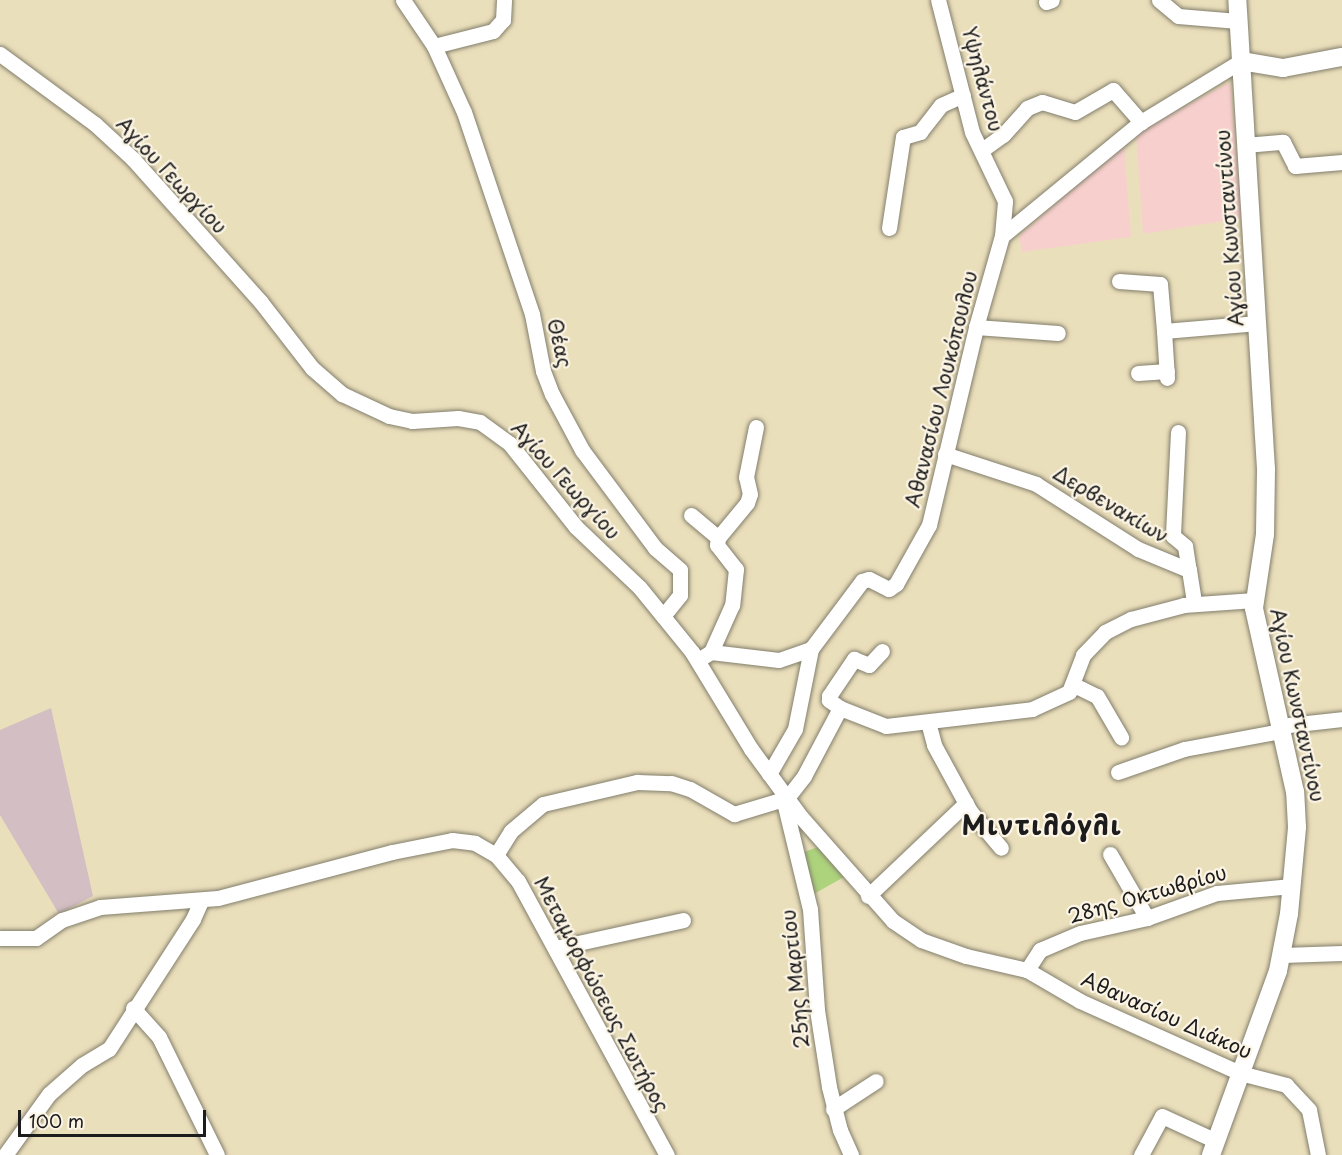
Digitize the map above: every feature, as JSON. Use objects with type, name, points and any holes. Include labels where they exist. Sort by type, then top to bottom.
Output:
[{"type":"main road","name":"Αγίου Κωνσταντίνου","points":[[1214,1148],[1282,955],[1292,886],[1297,810],[1258,640],[1254,600],[1266,508],[1258,323],[1237,0]]},
{"type":"main road","points":[[1241,61],[1282,68],[1342,57]]},
{"type":"street","name":"Θέας","points":[[403,0],[434,45],[464,112],[532,314],[543,371],[552,394],[582,450],[655,548],[680,570],[680,595],[663,616]]},
{"type":"street","points":[[434,45],[493,31],[503,20],[504,0]]},
{"type":"street","name":"Υψηλάντου","points":[[938,0],[972,132],[1005,201],[1002,236]]},
{"type":"street","points":[[1159,0],[1178,16],[1238,21]]},
{"type":"street","name":"Αγίου Γεωργίου","points":[[0,54],[95,124],[133,159],[327,382],[342,394],[389,416],[412,421],[466,419],[495,431],[529,466],[576,527],[640,588],[663,616],[704,656],[769,774],[868,896],[893,921],[921,940],[966,956],[1027,970]]},
{"type":"street","points":[[1002,236],[1141,122],[1241,61]]},
{"type":"street","points":[[982,150],[1003,135],[1027,108],[1042,102],[1075,112],[1113,90],[1141,122]]},
{"type":"street","points":[[889,228],[903,137],[920,132],[941,105],[963,95]]},
{"type":"street","points":[[1245,145],[1283,142],[1295,166],[1342,162]]},
{"type":"street","name":"Αθανασίου Λουκόπουλου","points":[[769,774],[795,729],[811,649],[862,581],[869,579],[889,589],[896,584],[927,532],[976,327],[1002,236]]},
{"type":"street","points":[[1119,281],[1160,284],[1167,375],[1138,373]]},
{"type":"street","points":[[1164,331],[1258,323]]},
{"type":"street","points":[[976,327],[1058,333]]},
{"type":"street","points":[[718,538],[747,503],[750,494],[746,477],[756,428]]},
{"type":"street","points":[[1178,432],[1173,536],[1185,546],[1194,603]]},
{"type":"street","name":"Δερβενακίων","points":[[945,454],[1036,484],[1138,549],[1189,570]]},
{"type":"street","points":[[691,515],[718,538],[720,549],[736,569],[734,601],[704,656],[770,661],[811,649]]},
{"type":"street","points":[[882,651],[869,665],[854,659],[829,696],[829,700],[840,708],[886,726],[1032,709],[1051,702],[1074,685],[1083,655],[1096,638],[1131,620],[1194,603],[1254,600]]},
{"type":"street","points":[[1074,685],[1097,696],[1121,737]]},
{"type":"street","points":[[0,938],[36,938],[62,920],[100,907],[201,901],[452,840],[475,843],[496,855],[527,814],[543,804],[637,782],[663,782],[690,789],[734,814],[787,798],[804,776],[840,708]]},
{"type":"street","points":[[1118,772],[1184,748],[1280,728],[1342,719]]},
{"type":"street","points":[[928,722],[934,745],[966,803],[1001,848]]},
{"type":"street","name":"25ης Μαρτίου","points":[[787,798],[785,806],[810,909],[817,1011],[833,1109],[851,1155]]},
{"type":"street","points":[[868,896],[966,803]]},
{"type":"street","points":[[1110,854],[1147,918]]},
{"type":"street","name":"Μεταμορφώσεως Σωτήρος","points":[[496,855],[518,881],[667,1155]]},
{"type":"street","name":"28ης Οκτωβρίου","points":[[1027,970],[1040,950],[1080,933],[1147,918],[1217,893],[1292,886]]},
{"type":"street","points":[[5,1155],[49,1094],[82,1065],[110,1049],[133,1008],[193,919],[201,901]]},
{"type":"street","points":[[555,948],[683,920]]},
{"type":"street","points":[[1282,955],[1342,953]]},
{"type":"street","name":"Αθανασίου Διάκου","points":[[1027,970],[1080,1000],[1240,1073],[1277,1081],[1303,1100],[1313,1122],[1318,1155]]},
{"type":"street","points":[[133,1008],[159,1037],[217,1155]]},
{"type":"street","points":[[833,1109],[876,1081]]},
{"type":"street","points":[[1141,1155],[1162,1116],[1214,1148]]},
{"type":"shaded area","points":[[1230,82],[1242,218],[1143,234],[1136,133]]},
{"type":"shaded area","points":[[1124,144],[1131,237],[1022,252],[1019,236]]},
{"type":"shaded area","points":[[51,708],[93,896],[59,914],[0,815],[0,730]]},
{"type":"green space","points":[[818,847],[844,877],[812,895],[801,853]]},
{"type":"district","name":"Μιντιλόγλι","points":[[1042,825]]}]
